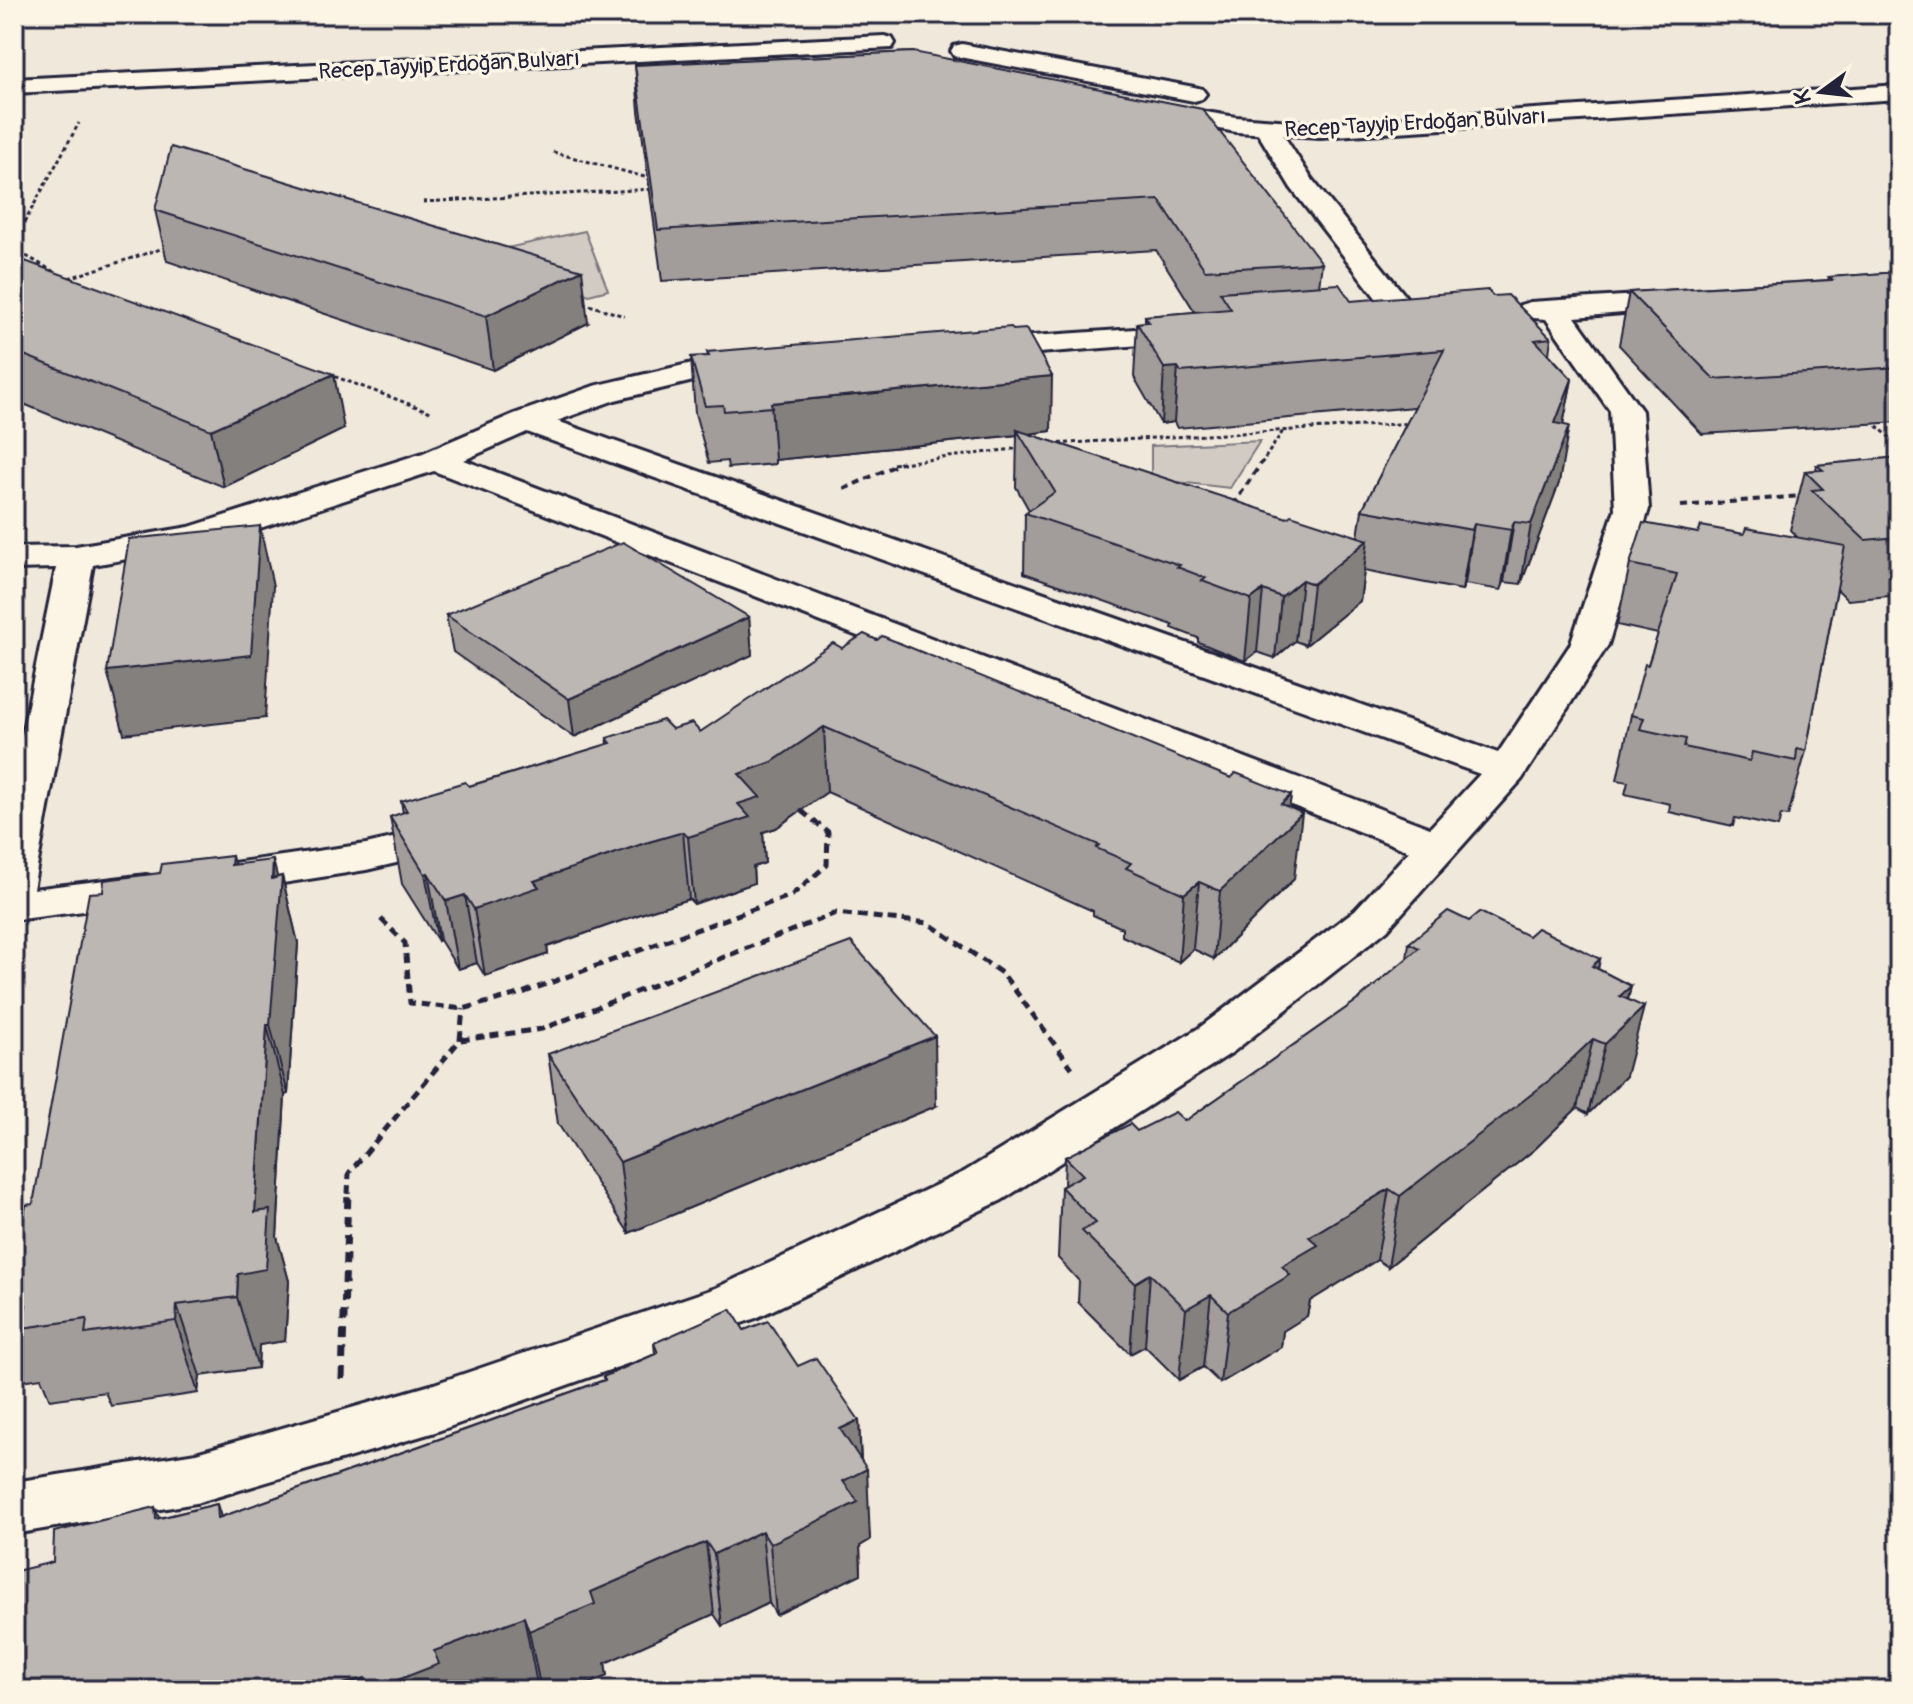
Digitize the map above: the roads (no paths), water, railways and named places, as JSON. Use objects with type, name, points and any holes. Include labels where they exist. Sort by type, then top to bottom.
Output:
[{"type":"street","name":"Recep Tayyip Erdoğan Bulvarı","points":[[14,86],[890,52],[814,59],[14,96]]},
{"type":"street","name":"Recep Tayyip Erdoğan Bulvarı","points":[[1213,97],[948,57],[1223,125],[1268,130],[1320,130],[1899,92]]},
{"type":"street","points":[[1836,73],[1899,69]]},
{"type":"street","points":[[1268,130],[1300,182],[1423,318],[1377,321]]},
{"type":"street","points":[[1496,313],[1709,299]]},
{"type":"street","points":[[14,1508],[196,1478],[435,1408],[736,1303],[983,1186],[1216,1040],[1371,920],[1507,770],[1589,645],[1632,509],[1626,411],[1555,310]]},
{"type":"street","points":[[951,350],[1219,332]]},
{"type":"street","points":[[14,558],[76,557],[195,537],[435,460],[526,421],[605,393],[714,367],[777,362]]},
{"type":"street","points":[[526,421],[1507,770]]},
{"type":"street","points":[[435,460],[1439,847]]},
{"type":"street","points":[[14,885],[76,557]]},
{"type":"street","points":[[857,660],[897,638]]},
{"type":"street","points":[[14,906],[313,867],[406,850],[488,826]]}]
